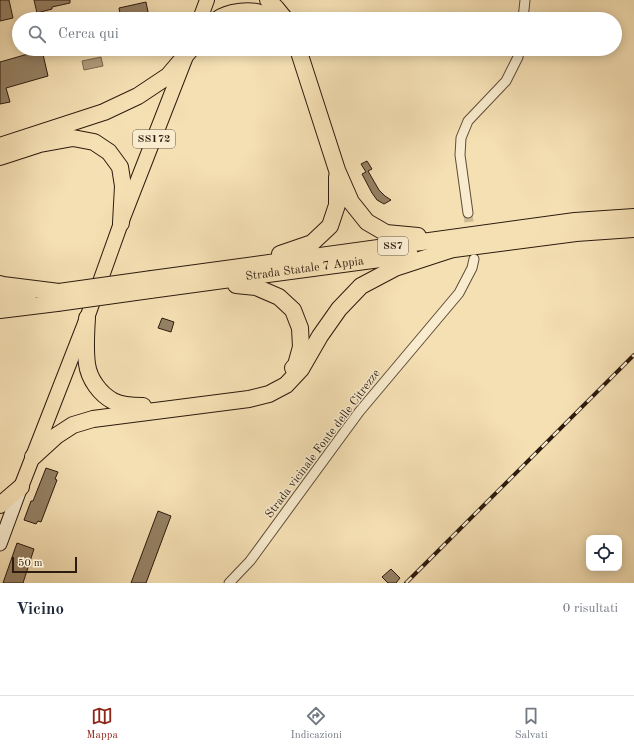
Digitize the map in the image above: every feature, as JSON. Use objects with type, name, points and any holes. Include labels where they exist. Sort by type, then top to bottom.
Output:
[{"type":"highway","points":[[268,0],[280,12]]},
{"type":"highway","points":[[238,12],[251,12]]},
{"type":"highway","points":[[0,146],[104,112],[138,96],[168,76],[185,56]]},
{"type":"highway","points":[[300,56],[337,170],[350,202],[366,222],[386,233],[449,244]]},
{"type":"highway","points":[[0,157],[40,144],[73,138],[94,142],[109,152],[120,167],[123,186],[121,224]]},
{"type":"highway","points":[[243,266],[312,243],[330,226],[337,205],[337,170]]},
{"type":"highway","name":"Strada Statale 7 Appia","points":[[151,284],[203,283],[449,244],[575,221],[634,217]]},
{"type":"highway","name":"Strada Statale 7 Appia","points":[[0,310],[58,297],[151,284],[243,266],[449,244],[634,229]]},
{"type":"highway","points":[[33,457],[56,436],[73,425],[93,419],[249,399],[269,394],[286,385],[301,369],[320,336],[339,309],[361,286],[394,268],[449,244]]},
{"type":"highway","points":[[86,318],[87,366],[92,380],[102,392],[114,401],[130,406],[149,406],[202,400],[261,391],[282,380],[296,365],[301,347],[300,328],[293,310],[280,297],[256,287],[203,283]]},
{"type":"highway","points":[[0,284],[58,297]]},
{"type":"highway","name":"Strada Statale 7 Appia","points":[[0,298],[58,297]]},
{"type":"highway","points":[[0,505],[22,487]]},
{"type":"main road","points":[[203,12],[207,0]]},
{"type":"main road","name":"SS172","points":[[0,544],[121,224],[187,56]]},
{"type":"street","points":[[523,12],[525,0]]},
{"type":"street","points":[[468,213],[460,155],[461,138],[468,121],[506,81],[518,56]]},
{"type":"street","name":"Strada vicinale Fonte delle Citrezze","points":[[229,583],[250,561],[359,412],[459,293],[472,268],[474,259]]},
{"type":"shaded area","points":[[101,57],[103,66],[84,70],[82,61]]},
{"type":"building","points":[[0,0],[9,0],[12,18],[0,21]]},
{"type":"building","points":[[34,0],[70,0],[70,3],[37,12]]},
{"type":"building","points":[[146,2],[148,12],[120,12],[119,8]]},
{"type":"building","points":[[21,56],[43,56],[48,76],[6,88],[10,102],[0,104],[0,62]]},
{"type":"building","points":[[367,161],[372,169],[368,171],[379,190],[391,200],[384,204],[377,200],[362,174],[366,172],[361,164]]},
{"type":"building","points":[[162,318],[174,322],[171,332],[158,328]]},
{"type":"building","points":[[46,468],[58,472],[55,479],[57,480],[41,522],[38,521],[36,524],[24,520]]},
{"type":"building","points":[[158,511],[171,516],[146,583],[131,583]]},
{"type":"building","points":[[17,543],[34,549],[23,583],[3,583]]},
{"type":"building","points":[[391,569],[400,578],[396,583],[388,583],[382,577]]},
{"type":"tunnel","points":[[468,213],[471,240]]},
{"type":"railway","points":[[406,583],[634,355]]}]
